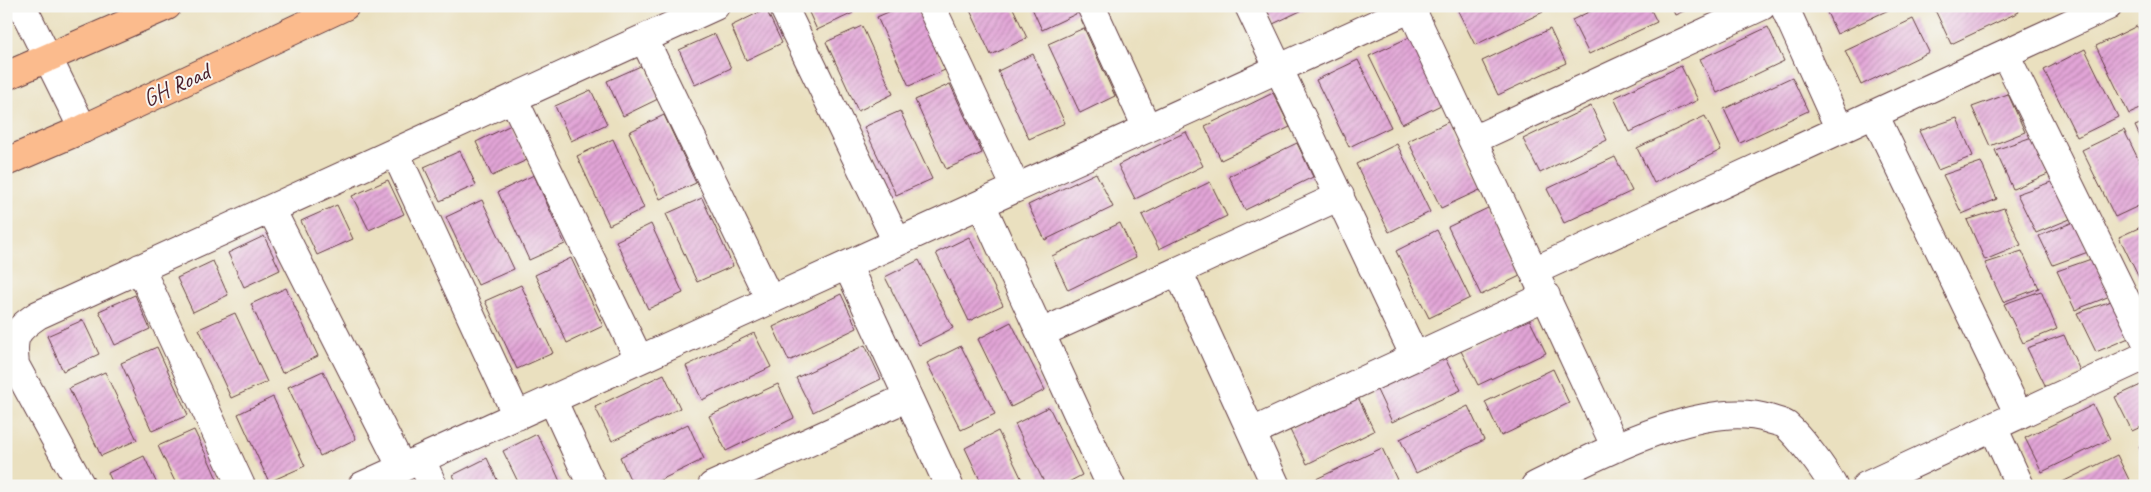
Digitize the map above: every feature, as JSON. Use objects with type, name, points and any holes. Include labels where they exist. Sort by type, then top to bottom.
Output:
[{"type":"main road","points":[[6,76],[167,6]]},
{"type":"main road","name":"GH Road","points":[[6,162],[83,129],[345,6]]},
{"type":"street","points":[[22,6],[83,129]]},
{"type":"street","points":[[82,486],[15,366],[13,344],[22,326],[38,315],[715,6]]},
{"type":"street","points":[[783,6],[897,242]]},
{"type":"street","points":[[931,6],[1016,188]]},
{"type":"street","points":[[1092,6],[1147,128]]},
{"type":"street","points":[[1250,6],[1415,357]]},
{"type":"street","points":[[1473,140],[1762,6]]},
{"type":"street","points":[[1784,6],[1840,130]]},
{"type":"street","points":[[1534,270],[2108,6]]},
{"type":"street","points":[[362,486],[1280,68],[1401,10],[1473,140],[1616,448]]},
{"type":"street","points":[[644,39],[770,300]]},
{"type":"street","points":[[2005,54],[2145,339]]},
{"type":"street","points":[[513,98],[639,359]]},
{"type":"street","points":[[1874,114],[2019,415]]},
{"type":"street","points":[[395,152],[517,416]]},
{"type":"street","points":[[1041,333],[1340,196]]},
{"type":"street","points":[[982,204],[1111,486]]},
{"type":"street","points":[[272,209],[411,463],[433,486]]},
{"type":"street","points":[[847,265],[949,486]]},
{"type":"street","points":[[140,268],[241,486]]},
{"type":"street","points":[[1178,271],[1276,486]]},
{"type":"street","points":[[1252,432],[1546,296]]},
{"type":"street","points":[[1866,486],[2145,356]]},
{"type":"street","points":[[712,486],[754,477],[908,396]]},
{"type":"street","points":[[552,399],[592,486]]},
{"type":"street","points":[[1535,486],[1616,448],[1680,423],[1715,416],[1754,414],[1786,424],[1826,472],[1833,486]]},
{"type":"street","points":[[1993,427],[2020,486]]},
{"type":"building","points":[[806,6],[849,6],[853,13],[817,30]]},
{"type":"building","points":[[902,6],[916,6],[945,70],[909,86],[877,17]]},
{"type":"building","points":[[968,6],[1012,6],[1027,38],[991,55]]},
{"type":"building","points":[[1031,6],[1075,6],[1078,13],[1042,30]]},
{"type":"building","points":[[1265,6],[1311,6],[1273,24]]},
{"type":"building","points":[[1467,6],[1540,6],[1543,12],[1475,45],[1458,11]]},
{"type":"building","points":[[1601,6],[1649,6],[1657,22],[1589,54],[1572,20]]},
{"type":"building","points":[[1671,6],[1695,6],[1675,15]]},
{"type":"building","points":[[1824,6],[1897,6],[1837,34]]},
{"type":"building","points":[[1943,6],[2017,6],[2019,12],[1951,44],[1935,10]]},
{"type":"building","points":[[766,9],[782,43],[746,60],[731,26]]},
{"type":"building","points":[[1913,19],[1929,52],[1861,85],[1845,51]]},
{"type":"building","points":[[862,26],[893,94],[858,111],[826,42]]},
{"type":"building","points":[[2137,26],[2145,41],[2145,107],[2129,114],[2096,46]]},
{"type":"building","points":[[1768,27],[1784,61],[1717,93],[1700,59]]},
{"type":"building","points":[[1084,28],[1115,96],[1080,113],[1048,44]]},
{"type":"building","points":[[1550,29],[1566,63],[1498,95],[1482,61]]},
{"type":"building","points":[[715,34],[731,68],[695,85],[679,50]]},
{"type":"building","points":[[1410,37],[1443,104],[1402,124],[1369,56]]},
{"type":"building","points":[[2085,49],[2118,117],[2077,137],[2044,70]]},
{"type":"building","points":[[1033,54],[1065,123],[1029,139],[998,71]]},
{"type":"building","points":[[1358,60],[1391,127],[1349,147],[1316,80]]},
{"type":"building","points":[[643,65],[658,99],[623,116],[607,81]]},
{"type":"building","points":[[1681,66],[1698,100],[1630,132],[1614,98]]},
{"type":"building","points":[[1792,77],[1808,111],[1740,143],[1724,109]]},
{"type":"building","points":[[950,84],[982,153],[946,169],[915,100]]},
{"type":"building","points":[[591,90],[607,124],[571,141],[555,106]]},
{"type":"building","points":[[1273,93],[1290,127],[1221,160],[1205,126]]},
{"type":"building","points":[[2008,94],[2025,132],[1990,146],[1972,107]]},
{"type":"building","points":[[1591,106],[1607,140],[1540,173],[1523,139]]},
{"type":"building","points":[[900,111],[932,179],[896,195],[864,127]]},
{"type":"building","points":[[664,115],[696,183],[660,199],[629,132]]},
{"type":"building","points":[[1705,116],[1721,150],[1654,183],[1637,148]]},
{"type":"building","points":[[1957,118],[1973,156],[1938,170],[1919,131]]},
{"type":"building","points":[[1450,121],[1482,189],[1441,208],[1408,141]]},
{"type":"building","points":[[2145,122],[2145,147],[2135,126]]},
{"type":"building","points":[[511,125],[527,160],[492,176],[476,142]]},
{"type":"building","points":[[2124,130],[2145,173],[2145,203],[2115,217],[2082,150]]},
{"type":"building","points":[[1186,132],[1203,166],[1135,199],[1118,165]]},
{"type":"building","points":[[2032,137],[2048,174],[2013,189],[1995,150]]},
{"type":"building","points":[[613,139],[644,208],[609,225],[577,156]]},
{"type":"building","points":[[1297,143],[1313,177],[1245,210],[1229,176]]},
{"type":"building","points":[[1397,144],[1430,212],[1389,232],[1356,164]]},
{"type":"building","points":[[460,151],[476,185],[440,201],[424,167]]},
{"type":"building","points":[[1615,157],[1632,191],[1564,223],[1547,189]]},
{"type":"building","points":[[1981,162],[1997,199],[1962,214],[1943,175]]},
{"type":"building","points":[[1096,173],[1113,207],[1045,240],[1028,205]]},
{"type":"building","points":[[534,175],[565,244],[529,260],[498,192]]},
{"type":"building","points":[[388,180],[404,214],[369,230],[352,196]]},
{"type":"building","points":[[2054,181],[2070,219],[2036,233],[2017,194]]},
{"type":"building","points":[[1210,182],[1227,216],[1159,249],[1142,215]]},
{"type":"building","points":[[702,198],[733,266],[697,282],[666,214]]},
{"type":"building","points":[[482,200],[514,269],[478,285],[446,217]]},
{"type":"building","points":[[337,205],[353,239],[317,255],[301,221]]},
{"type":"building","points":[[1490,207],[1522,275],[1481,295],[1448,227]]},
{"type":"building","points":[[2004,208],[2021,245],[1985,260],[1967,220]]},
{"type":"building","points":[[2076,221],[2088,252],[2053,265],[2039,236]]},
{"type":"building","points":[[1120,223],[1136,257],[1068,290],[1052,256]]},
{"type":"building","points":[[651,224],[683,293],[648,309],[616,241]]},
{"type":"building","points":[[2145,225],[2145,290],[2119,237]]},
{"type":"building","points":[[1437,230],[1470,298],[1429,318],[1396,251]]},
{"type":"building","points":[[264,236],[280,270],[244,287],[228,253]]},
{"type":"building","points":[[969,237],[1003,305],[969,321],[936,253]]},
{"type":"building","points":[[2022,251],[2039,288],[2003,302],[1985,263]]},
{"type":"building","points":[[571,258],[603,326],[567,343],[535,275]]},
{"type":"building","points":[[2094,258],[2110,296],[2075,310],[2057,271]]},
{"type":"building","points":[[919,260],[953,328],[919,345],[885,277]]},
{"type":"building","points":[[213,261],[228,295],[193,312],[177,278]]},
{"type":"building","points":[[521,285],[553,353],[517,369],[485,301]]},
{"type":"building","points":[[286,288],[318,356],[282,373],[251,304]]},
{"type":"building","points":[[2041,291],[2057,329],[2023,343],[2004,304]]},
{"type":"building","points":[[841,294],[857,328],[789,361],[773,327]]},
{"type":"building","points":[[135,295],[150,329],[115,345],[99,311]]},
{"type":"building","points":[[2114,300],[2131,337],[2096,352],[2077,313]]},
{"type":"building","points":[[235,313],[267,382],[231,398],[199,329]]},
{"type":"building","points":[[1529,319],[1546,353],[1478,385],[1461,351]]},
{"type":"building","points":[[83,320],[99,354],[63,371],[47,336]]},
{"type":"building","points":[[1011,322],[1045,390],[1011,407],[978,339]]},
{"type":"building","points":[[754,333],[771,367],[702,400],[686,366]]},
{"type":"building","points":[[2064,335],[2081,373],[2046,387],[2027,348]]},
{"type":"building","points":[[865,345],[881,379],[813,412],[796,378]]},
{"type":"building","points":[[961,346],[995,414],[961,430],[927,363]]},
{"type":"building","points":[[157,347],[188,415],[152,431],[121,363]]},
{"type":"building","points":[[1444,356],[1461,390],[1392,422],[1376,388]]},
{"type":"building","points":[[1553,369],[1569,403],[1501,436],[1485,402]]},
{"type":"building","points":[[323,371],[356,439],[320,456],[288,387]]},
{"type":"building","points":[[105,372],[137,440],[101,456],[69,388]]},
{"type":"building","points":[[664,374],[680,408],[612,441],[595,407]]},
{"type":"building","points":[[2145,383],[2145,425],[2132,431],[2115,397]]},
{"type":"building","points":[[778,384],[794,418],[726,451],[709,416]]},
{"type":"building","points":[[273,397],[305,466],[269,482],[238,414]]},
{"type":"building","points":[[1358,397],[1374,431],[1307,464],[1290,430]]},
{"type":"building","points":[[2093,405],[2110,439],[2042,472],[2025,438]]},
{"type":"building","points":[[1468,406],[1484,440],[1416,473],[1400,439]]},
{"type":"building","points":[[1049,407],[1082,475],[1061,486],[1046,486],[1015,424]]},
{"type":"building","points":[[688,424],[704,459],[648,486],[633,486],[620,457]]},
{"type":"building","points":[[194,430],[220,486],[177,486],[158,446]]},
{"type":"building","points":[[998,431],[1025,486],[983,486],[981,482],[965,448]]},
{"type":"building","points":[[537,434],[562,486],[520,486],[503,451]]},
{"type":"building","points":[[2145,445],[2145,459],[2139,447]]},
{"type":"building","points":[[1382,448],[1398,482],[1390,486],[1316,486],[1314,480]]},
{"type":"building","points":[[2117,455],[2132,486],[2054,486],[2083,472]]},
{"type":"building","points":[[144,456],[158,486],[114,486],[108,473]]},
{"type":"building","points":[[487,458],[500,486],[458,486],[453,475]]}]
